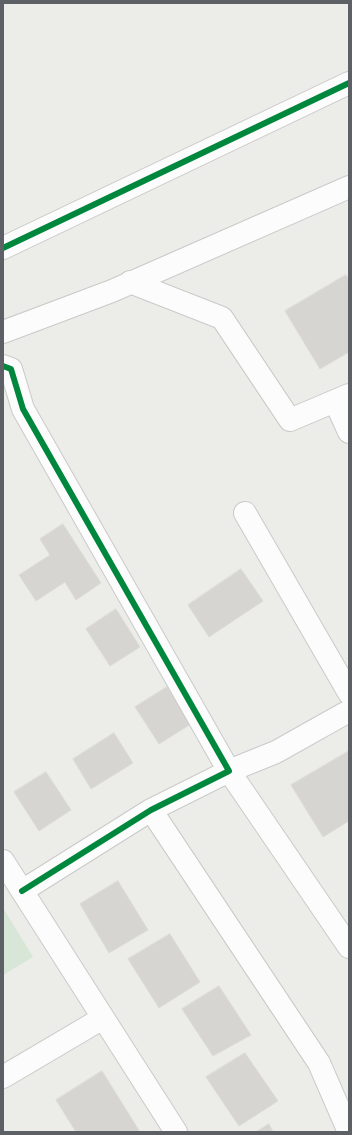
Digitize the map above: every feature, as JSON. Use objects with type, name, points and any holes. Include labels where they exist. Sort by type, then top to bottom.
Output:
[{"type":"street","points":[[3,248],[349,83]]},
{"type":"street","points":[[3,332],[112,291],[349,187]]},
{"type":"street","points":[[130,282],[222,318],[290,420],[342,398],[349,432]]},
{"type":"street","points":[[3,366],[11,369],[23,409],[229,771],[349,947]]},
{"type":"street","points":[[245,513],[349,693]]},
{"type":"street","points":[[22,891],[151,810],[229,771],[276,752],[349,711]]},
{"type":"street","points":[[151,810],[319,1063],[349,1132]]},
{"type":"street","points":[[3,861],[176,1132]]},
{"type":"street","points":[[3,1077],[103,1018]]},
{"type":"green space","points":[[3,908],[33,957],[3,975]]},
{"type":"building","points":[[346,275],[349,280],[349,352],[320,369],[285,311]]},
{"type":"building","points":[[63,524],[101,583],[76,600],[65,582],[36,601],[19,575],[50,555],[40,539]]},
{"type":"building","points":[[241,569],[263,601],[209,637],[188,605]]},
{"type":"building","points":[[116,609],[140,647],[110,666],[86,629]]},
{"type":"building","points":[[167,687],[191,724],[159,744],[135,707]]},
{"type":"building","points":[[114,733],[133,763],[91,789],[73,759]]},
{"type":"building","points":[[349,751],[349,821],[323,837],[291,785]]},
{"type":"building","points":[[46,772],[71,810],[39,831],[14,792]]},
{"type":"building","points":[[118,881],[148,930],[109,953],[80,904]]},
{"type":"building","points":[[170,934],[200,982],[159,1008],[128,959]]},
{"type":"building","points":[[219,986],[251,1035],[213,1056],[182,1009]]},
{"type":"building","points":[[245,1053],[278,1101],[239,1126],[206,1077]]},
{"type":"building","points":[[102,1071],[140,1132],[76,1132],[56,1100]]},
{"type":"building","points":[[269,1124],[273,1132],[256,1132]]},
{"type":"cycle path","points":[[3,248],[349,83]]},
{"type":"cycle path","points":[[3,366],[11,369],[23,409],[229,771],[151,810],[22,891]]}]
